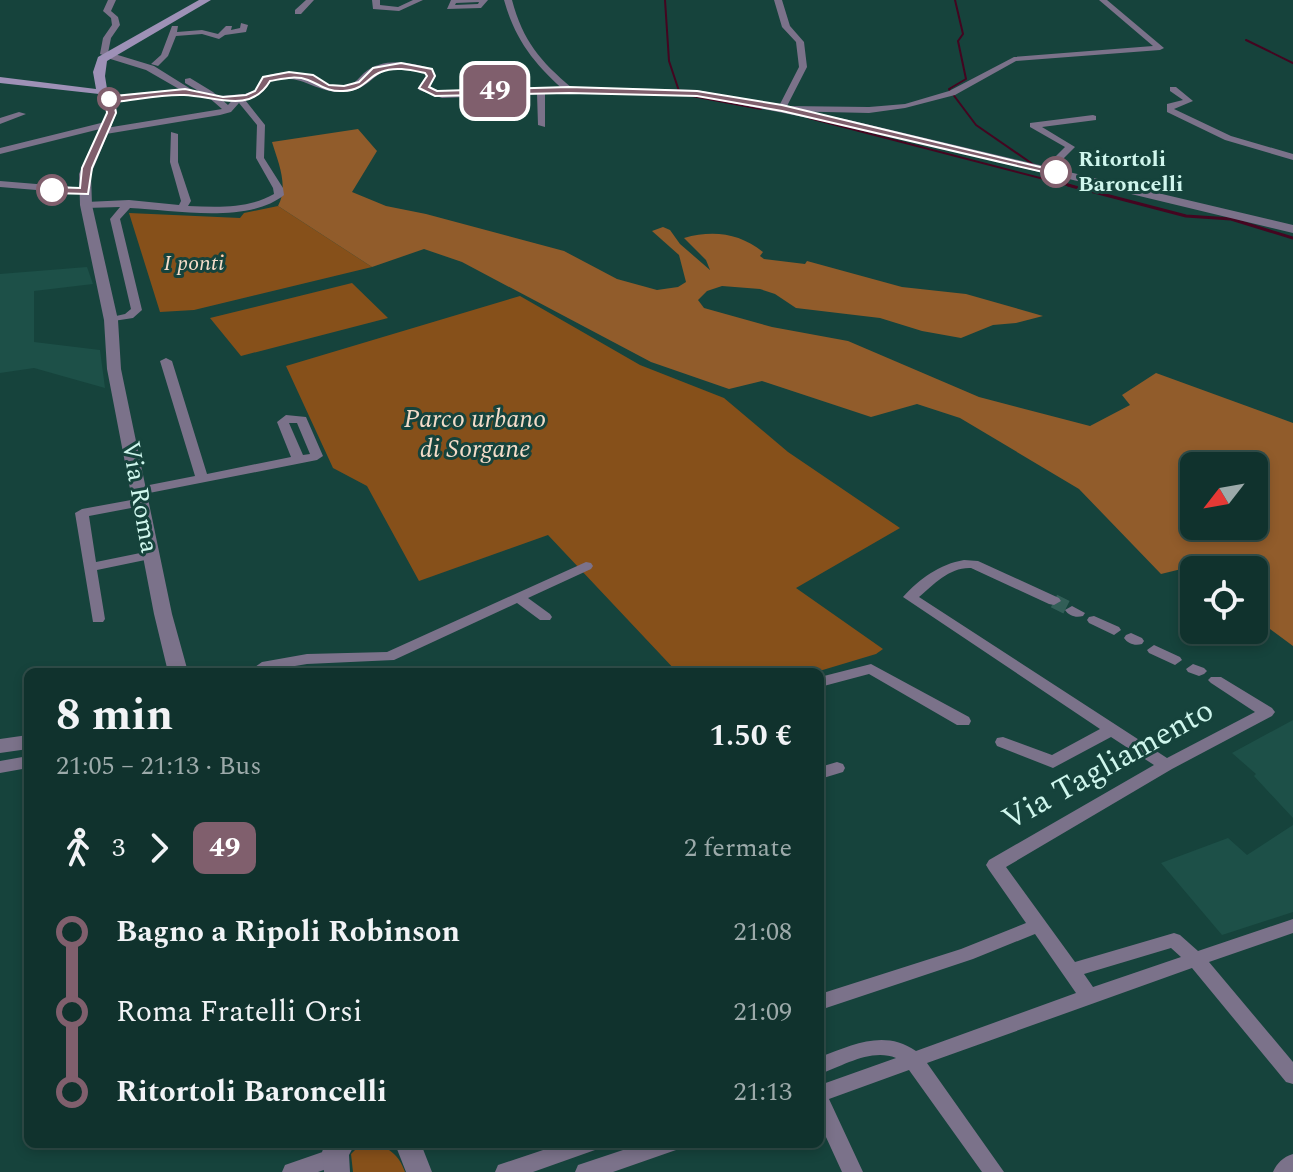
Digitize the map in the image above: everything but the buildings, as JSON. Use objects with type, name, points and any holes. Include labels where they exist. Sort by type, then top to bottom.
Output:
[{"type":"main road","points":[[106,96],[100,84],[99,64],[108,55],[170,29],[206,0]]},
{"type":"main road","points":[[0,80],[106,96]]},
{"type":"street","points":[[112,0],[106,9],[116,25],[104,54],[149,66],[192,93]]},
{"type":"street","points":[[298,12],[310,0]]},
{"type":"street","points":[[376,0],[376,7],[393,9],[419,0]]},
{"type":"street","points":[[508,0],[522,43],[547,71],[573,90]]},
{"type":"street","points":[[778,0],[786,27],[800,42],[803,67],[782,108]]},
{"type":"street","points":[[782,108],[869,110],[905,106],[952,93],[1014,59],[1160,48],[1103,0]]},
{"type":"street","points":[[149,66],[164,56],[170,29],[219,37],[227,30],[243,27],[254,29]]},
{"type":"street","points":[[92,194],[87,168],[107,128],[112,109],[106,96],[192,93],[215,98],[239,98],[254,96],[265,80],[281,75],[301,75],[325,87],[345,89],[363,84],[376,70],[401,66],[428,71],[431,76],[423,88],[435,94],[505,90],[677,91],[782,108],[1293,229]]},
{"type":"street","points":[[190,80],[228,110]]},
{"type":"street","points":[[1173,89],[1189,101],[1170,106],[1170,110],[1228,138],[1293,157]]},
{"type":"street","points":[[505,90],[541,92],[542,125]]},
{"type":"street","points":[[0,151],[107,128],[228,110],[239,98]]},
{"type":"street","points":[[0,184],[92,194],[129,203],[248,209],[267,204],[279,195],[260,158],[261,125],[239,98]]},
{"type":"street","points":[[0,121],[22,114]]},
{"type":"street","points":[[1047,170],[1071,147],[1033,125],[1093,118]]},
{"type":"street","points":[[174,134],[174,162],[186,201],[183,207]]},
{"type":"street","name":"Via Roma","points":[[92,194],[111,320],[112,360],[141,496],[150,555],[177,668]]},
{"type":"street","points":[[111,320],[129,316],[137,310],[115,223],[117,215],[129,203]]},
{"type":"street","points":[[166,361],[202,478]]},
{"type":"street","points":[[98,619],[82,513],[202,478],[298,459],[283,421]]},
{"type":"street","points":[[90,567],[150,555]]},
{"type":"street","points":[[1054,601],[973,564],[964,563],[951,565],[910,597],[1166,765]]},
{"type":"street","points":[[262,668],[307,659],[391,665],[517,597],[586,566]]},
{"type":"street","points":[[517,597],[545,617]]},
{"type":"street","points":[[1094,620],[1114,630]]},
{"type":"street","points":[[1154,650],[1175,660]]},
{"type":"street","points":[[824,681],[871,669],[963,721]]},
{"type":"street","name":"Via Tagliamento","points":[[1089,996],[995,865],[1166,765],[1267,712],[1216,680]]},
{"type":"street","points":[[1003,742],[1053,762],[1113,729]]},
{"type":"street","points":[[0,746],[24,743]]},
{"type":"street","points":[[0,767],[24,763]]},
{"type":"street","points":[[824,772],[837,768]]},
{"type":"street","points":[[824,1001],[967,954],[1039,925]]},
{"type":"street","points":[[824,1092],[912,1058],[1293,926]]},
{"type":"street","points":[[1072,970],[1169,939],[1179,943],[1293,1076]]},
{"type":"street","points":[[824,1065],[882,1044],[900,1049],[912,1058],[994,1172]]},
{"type":"street","points":[[824,1110],[853,1172]]},
{"type":"street","points":[[410,1148],[419,1172]]},
{"type":"street","points":[[505,1172],[576,1148]]},
{"type":"street","points":[[585,1172],[634,1149]]},
{"type":"street","points":[[292,1172],[336,1154]]},
{"type":"street","points":[[1283,1172],[1293,1163]]},
{"type":"shaded area","points":[[358,129],[377,151],[352,192],[386,206],[564,251],[617,279],[657,290],[678,287],[686,282],[679,255],[652,231],[663,227],[670,230],[680,244],[710,270],[706,260],[684,238],[705,234],[735,237],[763,252],[760,256],[764,259],[805,264],[807,261],[902,287],[966,294],[1043,316],[993,325],[961,338],[922,331],[880,318],[796,308],[775,294],[760,289],[722,286],[707,291],[698,300],[704,308],[772,327],[848,341],[979,397],[1090,426],[1130,405],[1122,395],[1156,373],[1293,423],[1293,646],[1268,627],[1268,556],[1180,556],[1180,569],[1161,574],[1079,489],[960,418],[917,404],[871,417],[762,381],[729,389],[651,362],[462,262],[424,249],[372,267],[278,206],[283,190],[272,142]]},
{"type":"shaded area","points":[[87,267],[93,284],[34,291],[34,342],[100,350],[105,388],[34,368],[0,373],[0,274]]},
{"type":"shaded area","points":[[1293,720],[1293,818],[1254,776],[1256,774],[1232,753]]},
{"type":"shaded area","points":[[1293,825],[1293,912],[1222,935],[1161,863],[1228,838],[1247,855]]},
{"type":"green space","name":"I ponti","points":[[278,206],[372,267],[194,310],[160,312],[129,213],[240,218],[244,213]]},
{"type":"green space","points":[[352,283],[388,318],[241,356],[210,318]]},
{"type":"green space","name":"Parco urbano di Sorgane","points":[[520,296],[640,365],[724,398],[788,452],[900,528],[796,588],[883,649],[876,654],[824,670],[673,668],[548,535],[419,581],[367,486],[333,468],[286,366]]},
{"type":"green space","points":[[357,1148],[384,1148],[394,1154],[405,1172],[353,1172],[351,1154]]},
{"type":"waterway","points":[[665,0],[669,61],[679,91]]},
{"type":"waterway","points":[[955,0],[963,34],[958,41],[966,79],[949,89],[976,125],[1034,165]]},
{"type":"waterway","points":[[1246,40],[1293,63]]},
{"type":"waterway","points":[[687,95],[761,109]]},
{"type":"waterway","points":[[809,118],[1075,187]]},
{"type":"waterway","points":[[1048,173],[1067,183]]},
{"type":"waterway","points":[[1068,185],[1075,187]]},
{"type":"waterway","points":[[1075,187],[1186,216],[1231,219],[1293,238]]},
{"type":"tunnel","points":[[1054,601],[1072,610]]},
{"type":"bus line","name":"49","points":[[52,190],[85,191],[87,168],[112,113],[109,99],[185,92],[223,99],[247,97],[259,92],[265,80],[289,74],[309,77],[322,87],[345,89],[363,84],[376,70],[401,66],[428,71],[431,76],[423,88],[435,94],[569,90],[697,93],[782,108],[1056,172]]},
{"type":"place","name":"Ritortoli Baroncelli","points":[[1056,172]]}]
